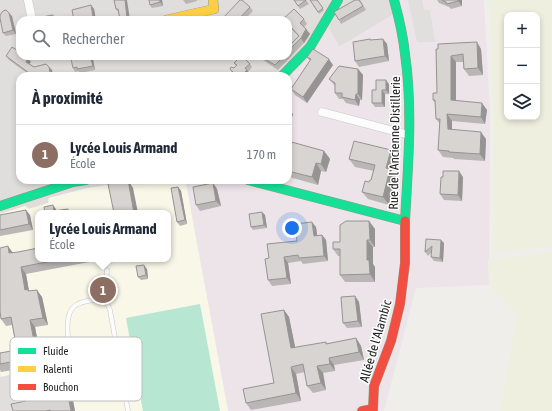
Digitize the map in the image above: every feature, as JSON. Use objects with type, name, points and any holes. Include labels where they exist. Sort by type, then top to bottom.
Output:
[{"type":"street","points":[[28,0],[31,16]]},
{"type":"street","points":[[183,16],[214,9],[213,0]]},
{"type":"street","points":[[286,72],[310,47],[338,0]]},
{"type":"street","name":"Rue de l'Ancienne Distillerie","points":[[263,184],[405,221],[409,135],[408,62],[401,22],[394,0]]},
{"type":"street","points":[[322,112],[409,135]]},
{"type":"street","points":[[0,206],[67,184]]},
{"type":"street","name":"Allée de l'Alambic","points":[[362,411],[373,409],[374,386],[391,341],[400,304],[405,263],[405,221]]},
{"type":"lane","points":[[107,270],[105,299],[110,310],[115,337]]},
{"type":"lane","points":[[68,337],[68,317],[71,310],[80,303],[105,299]]},
{"type":"lane","points":[[126,401],[128,411]]},
{"type":"shaded area","points":[[0,0],[398,0],[393,15],[339,47],[328,28],[313,54],[292,74],[292,72],[16,72],[16,184],[186,184],[108,185],[88,188],[49,198],[48,203],[29,209],[25,206],[0,214]]},
{"type":"shaded area","points":[[398,0],[484,0],[490,112],[489,285],[416,288],[384,411],[228,411],[186,184],[292,184],[292,74],[313,54],[328,27],[340,47],[392,15]]},
{"type":"shaded area","points":[[408,0],[422,0],[424,10],[430,10],[435,42],[417,42]]},
{"type":"shaded area","points":[[186,184],[228,411],[16,411],[14,401],[142,401],[142,337],[10,337],[10,380],[9,375],[1,377],[0,214],[25,206],[29,209],[48,203],[49,198],[88,188],[108,185]]},
{"type":"shaded area","points":[[10,375],[10,401],[14,401],[16,411],[0,411],[0,377]]},
{"type":"green space","points":[[489,0],[552,0],[552,246],[493,253],[494,117]]},
{"type":"green space","points":[[552,252],[552,411],[500,411],[517,314],[489,285],[488,260]]},
{"type":"green space","points":[[200,304],[220,411],[143,411],[141,401],[142,337],[129,337],[126,318]]},
{"type":"building","points":[[114,0],[125,0],[127,16],[119,16],[118,9],[116,9]]},
{"type":"building","points":[[149,0],[160,0],[160,2],[150,5]]},
{"type":"building","points":[[240,0],[250,7],[242,16],[225,16]]},
{"type":"building","points":[[294,0],[306,0],[298,6]]},
{"type":"building","points":[[310,0],[317,0],[323,8],[318,12]]},
{"type":"building","points":[[355,0],[359,0],[363,6],[339,20],[334,12]]},
{"type":"building","points":[[442,0],[458,0],[458,1],[447,4]]},
{"type":"building","points":[[91,5],[93,16],[73,16],[72,10]]},
{"type":"building","points":[[294,9],[304,19],[300,23],[306,29],[301,38],[292,47],[292,43],[299,36],[292,28],[292,16],[286,16]]},
{"type":"building","points":[[6,10],[9,13],[13,30],[3,33],[0,15]]},
{"type":"building","points":[[370,39],[383,39],[385,56],[355,61],[353,42]]},
{"type":"building","points":[[477,42],[478,68],[464,69],[463,54],[451,56],[451,100],[482,103],[481,117],[447,114],[448,129],[481,132],[480,154],[438,150],[440,119],[436,119],[435,100],[433,100],[433,93],[437,93],[436,49],[438,49],[438,44]]},
{"type":"building","points":[[12,47],[16,50],[16,60],[27,60],[26,62],[34,67],[46,64],[49,67],[50,72],[28,72],[6,56]]},
{"type":"building","points":[[313,49],[329,59],[303,97],[292,90],[292,88],[311,59],[307,57]]},
{"type":"building","points":[[71,60],[91,60],[93,66],[77,69],[77,67],[73,68]]},
{"type":"building","points":[[237,60],[246,60],[250,64],[245,68],[247,70],[245,72],[233,72],[230,69],[231,67],[234,68],[237,65],[234,63]]},
{"type":"building","points":[[267,60],[280,60],[275,65]]},
{"type":"building","points":[[339,66],[358,69],[358,94],[356,94],[355,100],[342,97],[342,93],[335,93],[335,83],[329,79]]},
{"type":"building","points":[[376,80],[386,80],[386,90],[382,90],[382,103],[372,103],[372,90],[376,90]]},
{"type":"building","points":[[354,141],[391,150],[386,168],[390,169],[383,197],[362,192],[365,181],[369,182],[371,180],[375,165],[349,159]]},
{"type":"building","points":[[292,142],[324,151],[321,164],[316,163],[312,177],[292,172]]},
{"type":"building","points":[[443,171],[459,171],[458,195],[440,194],[441,177],[443,177]]},
{"type":"building","points":[[108,184],[129,184],[133,210],[113,210]]},
{"type":"building","points":[[213,184],[216,201],[196,205],[193,187]]},
{"type":"building","points":[[178,187],[185,220],[177,222],[171,188]]},
{"type":"building","points":[[53,205],[54,210],[44,210],[44,207]]},
{"type":"building","points":[[26,210],[29,224],[0,230],[0,215]]},
{"type":"building","points":[[262,212],[264,225],[251,227],[249,214]]},
{"type":"building","points":[[346,221],[369,221],[370,240],[367,240],[367,260],[369,260],[370,274],[340,275],[340,249],[333,249],[333,242],[340,242],[340,225]]},
{"type":"building","points":[[312,222],[314,236],[322,235],[324,256],[299,258],[298,255],[284,257],[287,278],[268,280],[265,259],[269,258],[267,244],[297,241],[295,224]]},
{"type":"building","points":[[426,239],[441,240],[440,258],[431,257],[432,246],[425,252]]},
{"type":"building","points":[[8,246],[9,253],[35,249],[35,262],[47,262],[21,267],[25,290],[37,290],[43,318],[30,320],[33,337],[15,337],[11,317],[1,319],[0,248]]},
{"type":"building","points":[[144,265],[146,275],[138,277],[136,266]]},
{"type":"building","points":[[355,296],[358,321],[343,323],[341,297]]},
{"type":"building","points":[[284,310],[291,348],[326,342],[326,344],[356,338],[359,352],[329,358],[330,364],[317,366],[321,383],[307,386],[303,364],[291,367],[296,393],[246,403],[243,389],[274,383],[261,314]]},
{"type":"building","points":[[10,351],[10,362],[0,364],[0,353]]},
{"type":"building","points":[[26,401],[69,401],[71,411],[13,411],[11,404]]},
{"type":"traffic: fast","points":[[286,72],[310,47],[338,0]]},
{"type":"traffic: fast","points":[[263,184],[405,221],[409,138],[409,96],[403,40],[394,0]]},
{"type":"traffic: fast","points":[[0,206],[67,184]]},
{"type":"traffic: slow","points":[[183,16],[214,9],[213,0]]},
{"type":"traffic: jam","points":[[362,411],[373,409],[374,386],[391,341],[400,304],[405,263],[405,221]]},
{"type":"place","name":"Lycée Louis Armand","points":[[103,290]]}]
